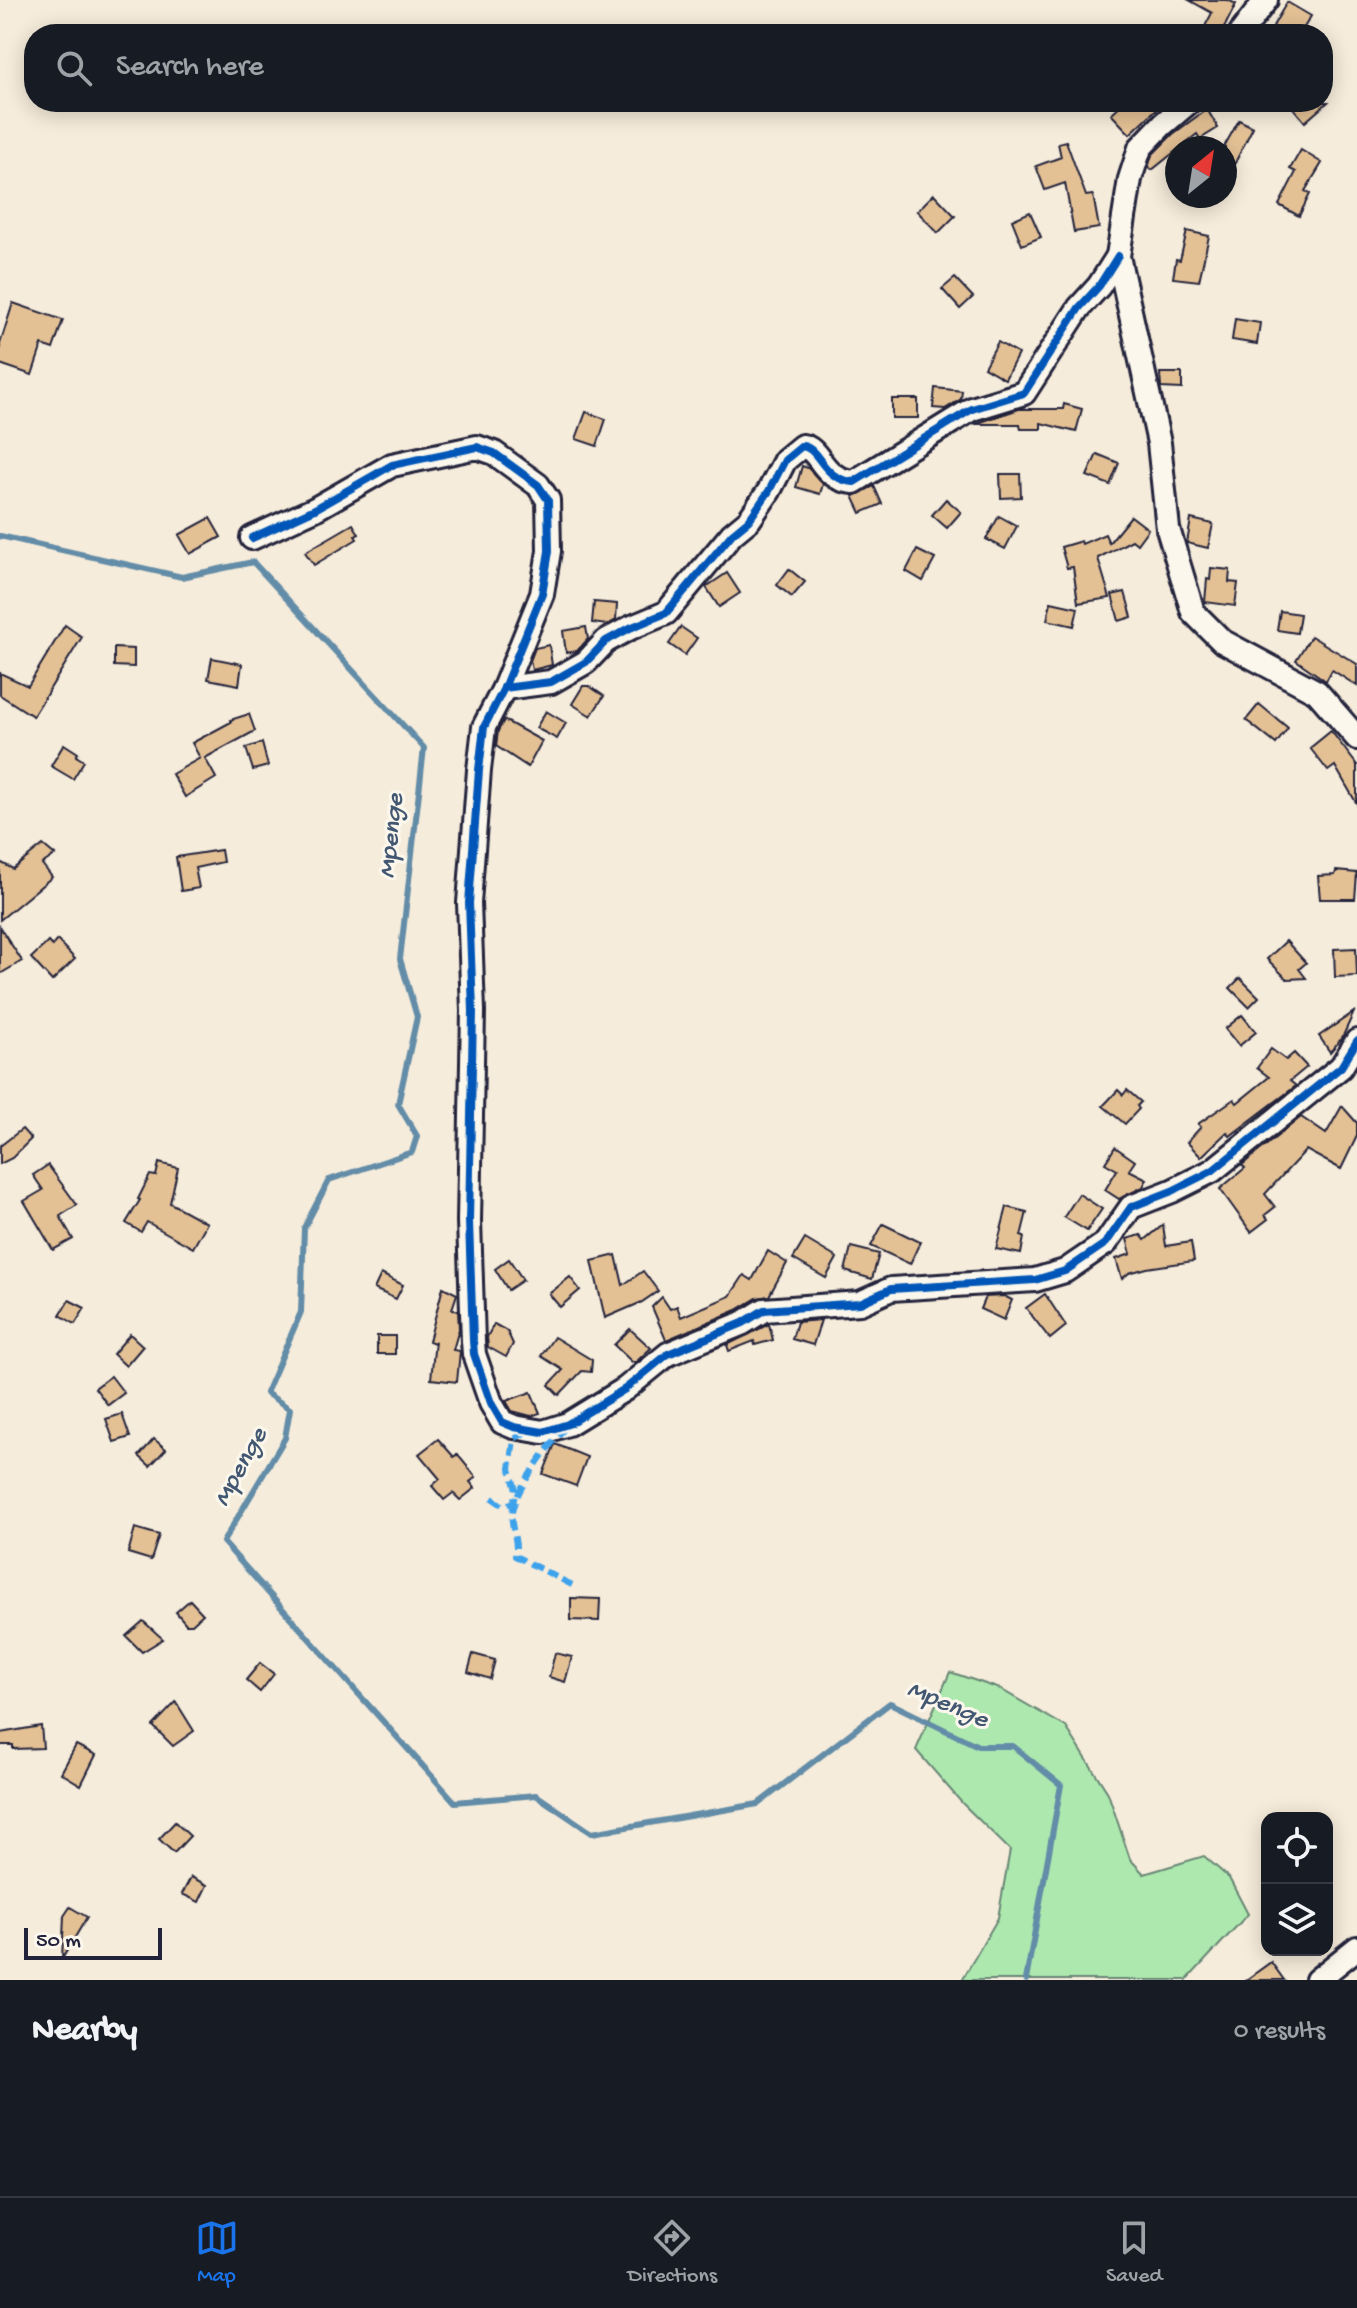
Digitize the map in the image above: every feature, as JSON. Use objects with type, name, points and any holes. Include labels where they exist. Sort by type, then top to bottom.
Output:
[{"type":"street","points":[[1248,24],[1266,0]]},
{"type":"street","points":[[1177,112],[1140,148],[1130,179],[1118,256],[1159,443],[1168,529],[1193,612],[1222,641],[1317,692],[1357,738]]},
{"type":"street","points":[[504,688],[551,682],[586,662],[606,641],[666,613],[732,534],[749,520],[785,460],[802,446],[811,449],[835,478],[854,482],[972,409],[1024,393],[1079,308],[1099,286],[1118,256]]},
{"type":"street","points":[[252,538],[315,509],[392,465],[477,447],[494,453],[538,485],[548,500],[549,551],[542,594],[504,688],[484,727],[469,903],[473,1011],[469,1221],[474,1354],[491,1403],[502,1422],[543,1432],[568,1424],[625,1389],[668,1354],[743,1323],[764,1310],[860,1303],[891,1289],[1035,1280],[1065,1271],[1106,1243],[1131,1207],[1212,1171],[1341,1067],[1357,1041]]},
{"type":"street","points":[[1317,1980],[1357,1948]]},
{"type":"green space","points":[[950,1672],[1000,1689],[1066,1727],[1108,1793],[1130,1859],[1144,1874],[1204,1856],[1229,1878],[1248,1914],[1187,1980],[962,1980],[998,1918],[1010,1850],[962,1803],[916,1750]]},
{"type":"building","points":[[1189,0],[1228,0],[1236,4],[1226,24],[1206,24],[1212,13]]},
{"type":"building","points":[[1287,2],[1311,16],[1306,24],[1274,24]]},
{"type":"building","points":[[1113,112],[1153,112],[1130,134],[1111,114]]},
{"type":"building","points":[[1203,112],[1209,112],[1218,128],[1205,136],[1171,136]]},
{"type":"building","points":[[1296,112],[1316,112],[1305,122]]},
{"type":"building","points":[[1239,120],[1253,127],[1237,159],[1237,136],[1230,136]]},
{"type":"building","points":[[1066,141],[1086,196],[1093,195],[1099,228],[1074,232],[1065,183],[1045,190],[1036,166],[1061,157],[1058,143]]},
{"type":"building","points":[[1165,142],[1165,160],[1152,170],[1148,168],[1152,155]]},
{"type":"building","points":[[1301,150],[1322,163],[1305,191],[1310,194],[1299,216],[1279,205],[1296,172],[1290,169]]},
{"type":"building","points":[[934,194],[955,216],[938,233],[917,211]]},
{"type":"building","points":[[1030,212],[1041,237],[1022,245],[1012,220]]},
{"type":"building","points":[[1187,231],[1209,236],[1199,281],[1173,278],[1176,259],[1180,260]]},
{"type":"building","points":[[955,278],[973,297],[960,309],[942,289]]},
{"type":"building","points":[[13,303],[63,320],[53,349],[42,345],[32,375],[0,364],[0,344]]},
{"type":"building","points":[[1235,319],[1260,323],[1257,344],[1232,340]]},
{"type":"building","points":[[998,342],[1018,354],[1005,379],[984,367]]},
{"type":"building","points":[[1160,373],[1182,373],[1182,389],[1161,388]]},
{"type":"building","points":[[935,388],[962,391],[961,399],[945,409],[933,408]]},
{"type":"building","points":[[892,399],[918,399],[918,418],[892,418]]},
{"type":"building","points":[[1064,404],[1082,409],[1076,432],[1041,423],[1041,429],[1021,429],[1020,424],[975,424],[1019,409],[1063,409]]},
{"type":"building","points":[[586,412],[606,419],[597,446],[576,439]]},
{"type":"building","points":[[1097,454],[1119,463],[1110,485],[1087,476]]},
{"type":"building","points":[[802,466],[823,484],[820,494],[796,487]]},
{"type":"building","points":[[1000,474],[1020,474],[1021,497],[1001,498]]},
{"type":"building","points":[[874,486],[882,504],[861,513],[853,496]]},
{"type":"building","points":[[946,499],[961,512],[947,528],[932,515]]},
{"type":"building","points":[[999,516],[1017,526],[1005,549],[986,539]]},
{"type":"building","points":[[1131,516],[1148,529],[1137,544],[1132,540],[1098,558],[1110,598],[1078,603],[1073,567],[1067,568],[1061,547],[1081,541],[1082,544],[1105,534],[1109,543]]},
{"type":"building","points":[[210,518],[221,537],[190,554],[179,535]]},
{"type":"building","points":[[1191,519],[1213,524],[1208,548],[1187,543]]},
{"type":"building","points":[[353,524],[359,534],[355,536],[357,539],[314,565],[305,552]]},
{"type":"building","points":[[917,550],[935,559],[923,581],[906,571]]},
{"type":"building","points":[[1211,568],[1230,570],[1229,582],[1238,583],[1235,606],[1205,602]]},
{"type":"building","points":[[789,569],[805,582],[792,597],[777,585]]},
{"type":"building","points":[[727,573],[740,593],[719,607],[706,587]]},
{"type":"building","points":[[1125,592],[1132,617],[1119,621],[1112,595]]},
{"type":"building","points":[[594,602],[617,604],[616,620],[607,625],[592,623]]},
{"type":"building","points":[[1051,602],[1078,608],[1074,626],[1047,620]]},
{"type":"building","points":[[1280,611],[1300,614],[1297,633],[1277,630]]},
{"type":"building","points":[[65,625],[82,637],[33,716],[0,695],[0,673],[28,686]]},
{"type":"building","points":[[586,627],[588,639],[577,651],[566,653],[563,631]]},
{"type":"building","points":[[681,627],[697,638],[685,655],[669,644]]},
{"type":"building","points":[[1311,636],[1357,664],[1357,686],[1332,670],[1326,681],[1296,660]]},
{"type":"building","points":[[549,645],[552,665],[532,670],[530,661],[535,648]]},
{"type":"building","points":[[114,648],[134,649],[134,667],[114,666]]},
{"type":"building","points":[[212,658],[242,664],[239,685],[208,679]]},
{"type":"building","points":[[583,686],[589,686],[604,696],[591,716],[572,704]]},
{"type":"building","points":[[1259,704],[1288,728],[1276,744],[1246,720]]},
{"type":"building","points":[[546,711],[566,723],[557,739],[536,728]]},
{"type":"building","points":[[249,714],[255,731],[205,758],[216,778],[185,797],[172,774],[200,758],[192,743],[230,720]]},
{"type":"building","points":[[504,720],[542,741],[528,767],[496,746],[498,731]]},
{"type":"building","points":[[1331,731],[1357,765],[1357,804],[1335,766],[1328,771],[1310,748]]},
{"type":"building","points":[[262,743],[268,766],[253,770],[246,748]]},
{"type":"building","points":[[64,744],[84,761],[73,779],[51,766]]},
{"type":"building","points":[[43,845],[55,855],[42,864],[52,877],[0,920],[0,862],[13,869]]},
{"type":"building","points":[[221,850],[223,862],[195,868],[199,888],[181,891],[176,857]]},
{"type":"building","points":[[1336,871],[1357,873],[1355,899],[1320,899],[1318,876],[1335,875]]},
{"type":"building","points":[[0,927],[22,961],[0,974]]},
{"type":"building","points":[[57,940],[75,959],[52,981],[31,958],[48,942],[52,946]]},
{"type":"building","points":[[1286,941],[1306,963],[1299,969],[1306,978],[1287,979],[1267,959]]},
{"type":"building","points":[[1356,948],[1357,976],[1335,977],[1334,949]]},
{"type":"building","points":[[1240,978],[1259,997],[1249,1007],[1230,988]]},
{"type":"building","points":[[1354,1012],[1342,1038],[1330,1052],[1319,1036]]},
{"type":"building","points":[[1242,1015],[1256,1032],[1239,1046],[1225,1029]]},
{"type":"building","points":[[1271,1049],[1286,1060],[1294,1053],[1307,1067],[1290,1081],[1296,1086],[1230,1136],[1227,1132],[1201,1157],[1187,1142],[1201,1127],[1198,1124],[1234,1099],[1237,1103],[1269,1077],[1257,1068]]},
{"type":"building","points":[[1118,1090],[1123,1095],[1127,1090],[1141,1102],[1137,1106],[1139,1109],[1125,1124],[1103,1106]]},
{"type":"building","points":[[1342,1106],[1357,1123],[1357,1136],[1341,1169],[1306,1150],[1265,1194],[1275,1207],[1265,1215],[1268,1219],[1251,1232],[1220,1189],[1245,1168],[1242,1165],[1301,1117],[1326,1134]]},
{"type":"building","points":[[22,1129],[31,1139],[12,1158],[0,1164],[0,1146]]},
{"type":"building","points":[[1115,1147],[1135,1161],[1129,1170],[1147,1179],[1143,1187],[1119,1199],[1105,1190],[1117,1170],[1105,1163]]},
{"type":"building","points":[[159,1163],[178,1168],[170,1203],[207,1223],[193,1248],[147,1222],[141,1232],[126,1223],[150,1175],[156,1176]]},
{"type":"building","points":[[48,1165],[77,1205],[60,1216],[73,1239],[53,1250],[24,1201],[43,1190],[33,1175]]},
{"type":"building","points":[[1079,1194],[1102,1209],[1087,1231],[1064,1217]]},
{"type":"building","points":[[1007,1207],[1027,1212],[1021,1236],[1024,1237],[1021,1254],[996,1249]]},
{"type":"building","points":[[883,1224],[920,1242],[910,1264],[871,1246]]},
{"type":"building","points":[[1163,1225],[1166,1246],[1191,1242],[1194,1261],[1147,1268],[1129,1273],[1122,1279],[1116,1259],[1131,1254],[1127,1239],[1141,1235],[1145,1240]]},
{"type":"building","points":[[805,1239],[837,1258],[826,1278],[793,1259]]},
{"type":"building","points":[[851,1247],[879,1254],[872,1279],[845,1271]]},
{"type":"building","points":[[768,1251],[787,1263],[769,1296],[757,1298],[737,1310],[666,1340],[652,1307],[662,1297],[670,1309],[677,1306],[681,1317],[730,1296],[744,1275],[752,1280]]},
{"type":"building","points":[[616,1255],[623,1285],[643,1271],[658,1291],[642,1302],[605,1318],[592,1261]]},
{"type":"building","points":[[509,1259],[523,1280],[508,1290],[495,1269]]},
{"type":"building","points":[[381,1274],[403,1285],[396,1299],[374,1289]]},
{"type":"building","points":[[570,1277],[580,1290],[560,1307],[549,1294]]},
{"type":"building","points":[[443,1287],[457,1294],[452,1309],[458,1311],[459,1329],[453,1350],[460,1351],[457,1382],[431,1379],[435,1341],[429,1341]]},
{"type":"building","points":[[1045,1294],[1066,1326],[1050,1339],[1026,1308]]},
{"type":"building","points":[[1004,1296],[1012,1300],[1004,1320],[980,1309],[985,1297]]},
{"type":"building","points":[[69,1300],[85,1308],[75,1324],[60,1315]]},
{"type":"building","points":[[821,1320],[813,1345],[792,1339],[797,1322]]},
{"type":"building","points":[[494,1324],[507,1331],[513,1344],[506,1357],[488,1347],[487,1337]]},
{"type":"building","points":[[769,1324],[773,1340],[755,1345],[754,1341],[729,1351],[727,1345]]},
{"type":"building","points":[[630,1329],[651,1348],[636,1362],[632,1362],[614,1345]]},
{"type":"building","points":[[130,1334],[143,1346],[126,1366],[113,1354]]},
{"type":"building","points":[[377,1336],[395,1336],[395,1354],[377,1354]]},
{"type":"building","points":[[554,1337],[592,1360],[591,1372],[582,1371],[559,1395],[549,1385],[563,1370],[541,1356]]},
{"type":"building","points":[[111,1376],[124,1393],[108,1405],[95,1388]]},
{"type":"building","points":[[531,1392],[540,1413],[531,1416],[512,1411],[506,1401]]},
{"type":"building","points":[[122,1414],[130,1437],[114,1442],[106,1419]]},
{"type":"building","points":[[154,1439],[166,1449],[150,1466],[139,1456]]},
{"type":"building","points":[[438,1439],[454,1457],[457,1454],[476,1477],[470,1482],[475,1488],[460,1500],[453,1493],[444,1500],[432,1486],[440,1479],[419,1454]]},
{"type":"building","points":[[555,1444],[587,1457],[576,1486],[543,1474]]},
{"type":"building","points":[[135,1528],[159,1535],[151,1560],[128,1553]]},
{"type":"building","points":[[571,1598],[600,1599],[599,1621],[571,1620]]},
{"type":"building","points":[[190,1600],[203,1614],[192,1624],[186,1624],[176,1612]]},
{"type":"building","points":[[143,1621],[163,1639],[142,1652],[126,1636]]},
{"type":"building","points":[[555,1653],[572,1657],[565,1682],[549,1677]]},
{"type":"building","points":[[473,1654],[495,1660],[490,1679],[468,1672]]},
{"type":"building","points":[[260,1663],[274,1674],[260,1692],[246,1680]]},
{"type":"building","points":[[176,1702],[194,1731],[173,1746],[153,1726]]},
{"type":"building","points":[[41,1726],[43,1748],[13,1749],[13,1745],[0,1745],[0,1733]]},
{"type":"building","points":[[76,1745],[96,1755],[81,1785],[61,1773]]},
{"type":"building","points":[[175,1822],[190,1836],[174,1853],[159,1839]]},
{"type":"building","points":[[191,1877],[207,1885],[199,1902],[182,1894]]},
{"type":"building","points":[[70,1907],[87,1917],[62,1959],[64,1916]]},
{"type":"building","points":[[1271,1962],[1284,1980],[1246,1980]]},
{"type":"waterway","name":"Mpenge","points":[[0,536],[182,577],[253,562],[424,748],[400,959],[417,1017],[398,1104],[417,1136],[412,1152],[329,1180],[304,1228],[301,1312],[266,1393],[290,1409],[285,1438],[223,1542],[455,1802],[536,1795],[592,1833],[758,1804],[890,1703],[978,1746],[1013,1746],[1061,1785],[1026,1980]]},
{"type":"marked path","points":[[566,1427],[526,1481],[514,1504],[512,1519],[515,1556],[574,1586]]},
{"type":"marked path","points":[[492,1498],[502,1505],[513,1503],[516,1490],[510,1469],[514,1439],[530,1430]]},
{"type":"cycle path","points":[[504,688],[551,682],[586,662],[606,641],[666,613],[732,534],[749,520],[785,460],[802,446],[813,452],[834,475],[854,482],[972,409],[1024,393],[1079,308],[1099,286],[1118,256]]},
{"type":"cycle path","points":[[252,538],[315,509],[392,465],[477,447],[494,453],[538,485],[548,500],[549,551],[542,594],[504,688],[484,727],[469,903],[473,1011],[469,1221],[473,1341],[474,1354],[491,1403],[502,1422],[543,1432],[568,1424],[625,1389],[668,1354],[743,1323],[764,1310],[860,1303],[891,1289],[1035,1280],[1065,1271],[1106,1243],[1131,1207],[1212,1171],[1341,1067],[1357,1041]]}]
